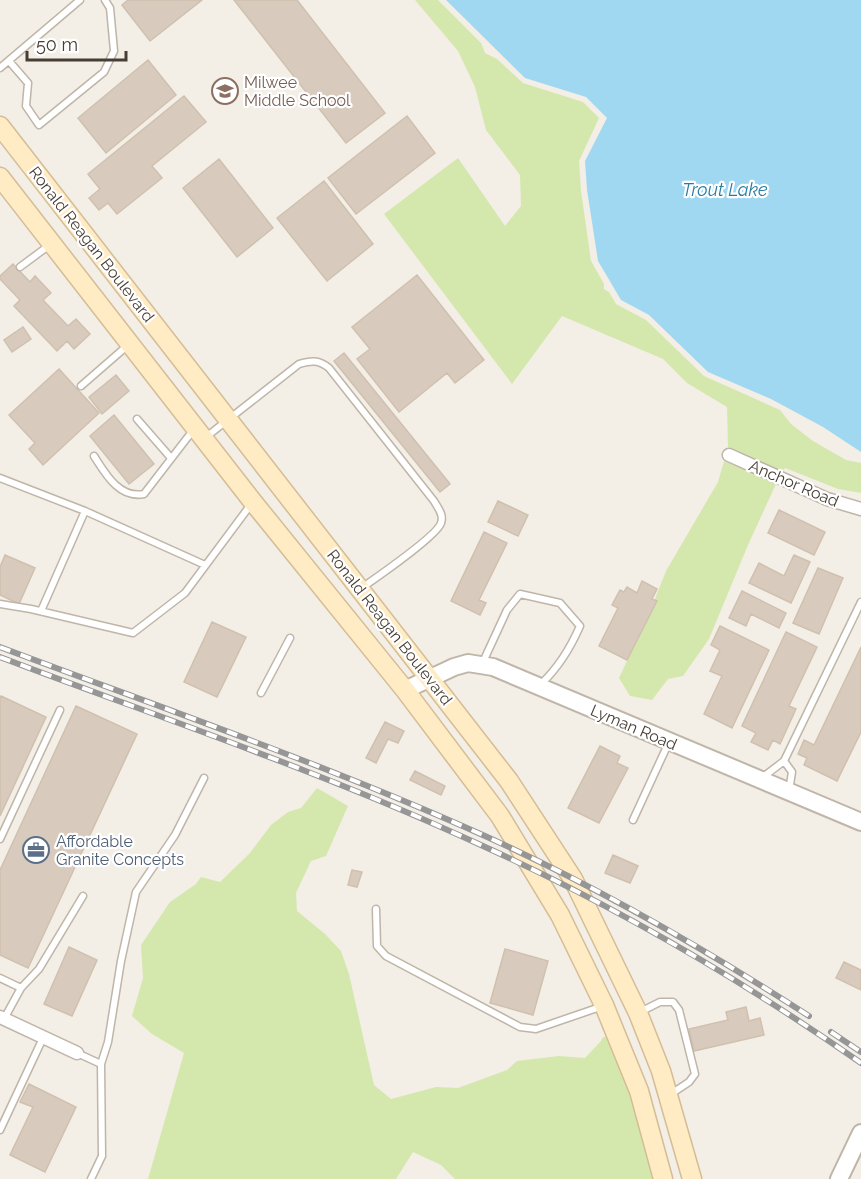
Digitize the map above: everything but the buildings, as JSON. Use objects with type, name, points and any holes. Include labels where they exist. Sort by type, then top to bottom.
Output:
[{"type":"main road","name":"Ronald Reagan Boulevard","points":[[0,126],[510,781],[573,879],[638,1012],[668,1095],[692,1179]]},
{"type":"main road","name":"Ronald Reagan Boulevard","points":[[0,177],[199,434],[405,690],[500,816],[534,870],[579,951],[604,1005],[639,1091],[663,1179]]},
{"type":"street","name":"Anchor Road","points":[[729,455],[827,499],[861,509]]},
{"type":"street","name":"Lyman Road","points":[[405,690],[454,667],[468,663],[493,667],[861,822]]},
{"type":"street","points":[[2,1018],[77,1053]]},
{"type":"street","points":[[839,1179],[861,1133]]},
{"type":"lane","points":[[4,65],[80,0]]},
{"type":"lane","points":[[0,58],[4,65],[28,83],[26,106],[39,125],[104,72],[114,51],[110,8],[105,0]]},
{"type":"lane","points":[[20,267],[52,244]]},
{"type":"lane","points":[[81,386],[130,344]]},
{"type":"lane","points":[[94,456],[108,480],[128,492],[136,495],[144,494],[171,458],[199,434],[228,420],[299,364],[314,360],[322,362],[434,501],[442,515],[438,530],[360,589]]},
{"type":"lane","points":[[137,419],[171,458]]},
{"type":"lane","points":[[0,478],[85,511],[205,565]]},
{"type":"lane","points":[[0,604],[41,611],[133,633],[185,593],[253,502]]},
{"type":"lane","points":[[41,611],[85,511]]},
{"type":"lane","points":[[481,666],[507,610],[520,594],[560,603],[580,627],[571,647],[556,670],[539,687]]},
{"type":"lane","points":[[760,779],[784,761],[861,602]]},
{"type":"lane","points":[[261,693],[290,638]]},
{"type":"lane","points":[[0,839],[60,710]]},
{"type":"lane","points":[[633,820],[670,742]]},
{"type":"lane","points":[[784,761],[792,771],[789,792]]},
{"type":"lane","points":[[90,1179],[102,1156],[101,1064],[108,1042],[136,892],[175,835],[204,778]]},
{"type":"lane","points":[[2,1018],[21,988],[39,969],[83,896]]},
{"type":"lane","points":[[376,909],[377,946],[386,956],[520,1027],[536,1029],[604,1005]]},
{"type":"lane","points":[[0,978],[21,988]]},
{"type":"lane","points":[[638,1012],[660,1002],[673,1002],[679,1010],[695,1074],[689,1082],[668,1095]]},
{"type":"lane","points":[[0,1130],[43,1038]]},
{"type":"lane","points":[[77,1053],[101,1064]]},
{"type":"green space","points":[[415,0],[438,0],[481,43],[485,53],[497,59],[523,83],[583,102],[599,118],[579,161],[591,261],[604,284],[604,289],[609,292],[616,304],[646,320],[704,376],[780,410],[791,424],[813,441],[846,460],[861,463],[861,493],[838,489],[785,468],[782,472],[728,447],[727,407],[687,383],[663,359],[562,316],[512,384],[384,214],[458,158],[505,226],[521,206],[520,175],[486,130],[475,87],[458,51]]},
{"type":"green space","points":[[724,461],[776,484],[709,639],[683,676],[668,679],[652,700],[630,696],[619,678],[666,571],[718,482]]},
{"type":"green space","points":[[317,788],[348,806],[326,856],[311,861],[296,893],[297,911],[325,934],[341,951],[349,974],[374,1085],[391,1099],[436,1087],[458,1088],[507,1070],[517,1061],[559,1056],[585,1058],[603,1037],[609,1037],[632,1093],[655,1179],[455,1179],[441,1165],[413,1152],[396,1179],[148,1179],[184,1053],[152,1034],[132,1016],[143,978],[141,945],[170,902],[196,884],[201,877],[220,882],[249,854],[271,825],[288,812],[301,808]]},
{"type":"water","name":"Trout Lake","points":[[446,0],[861,0],[861,452],[823,427],[771,399],[708,372],[649,315],[621,300],[598,261],[587,190],[585,161],[607,118],[586,97],[525,78]]},
{"type":"railway","points":[[0,647],[305,761],[485,836],[569,876],[650,920],[809,1016]]},
{"type":"railway","points":[[0,657],[304,770],[424,819],[532,869],[677,946],[816,1032],[861,1063]]},
{"type":"railway","points":[[831,1032],[861,1052]]},
{"type":"place","name":"Milwee Middle School","points":[[225,91]]},
{"type":"place","name":"Affordable Granite Concepts","points":[[36,850]]}]
